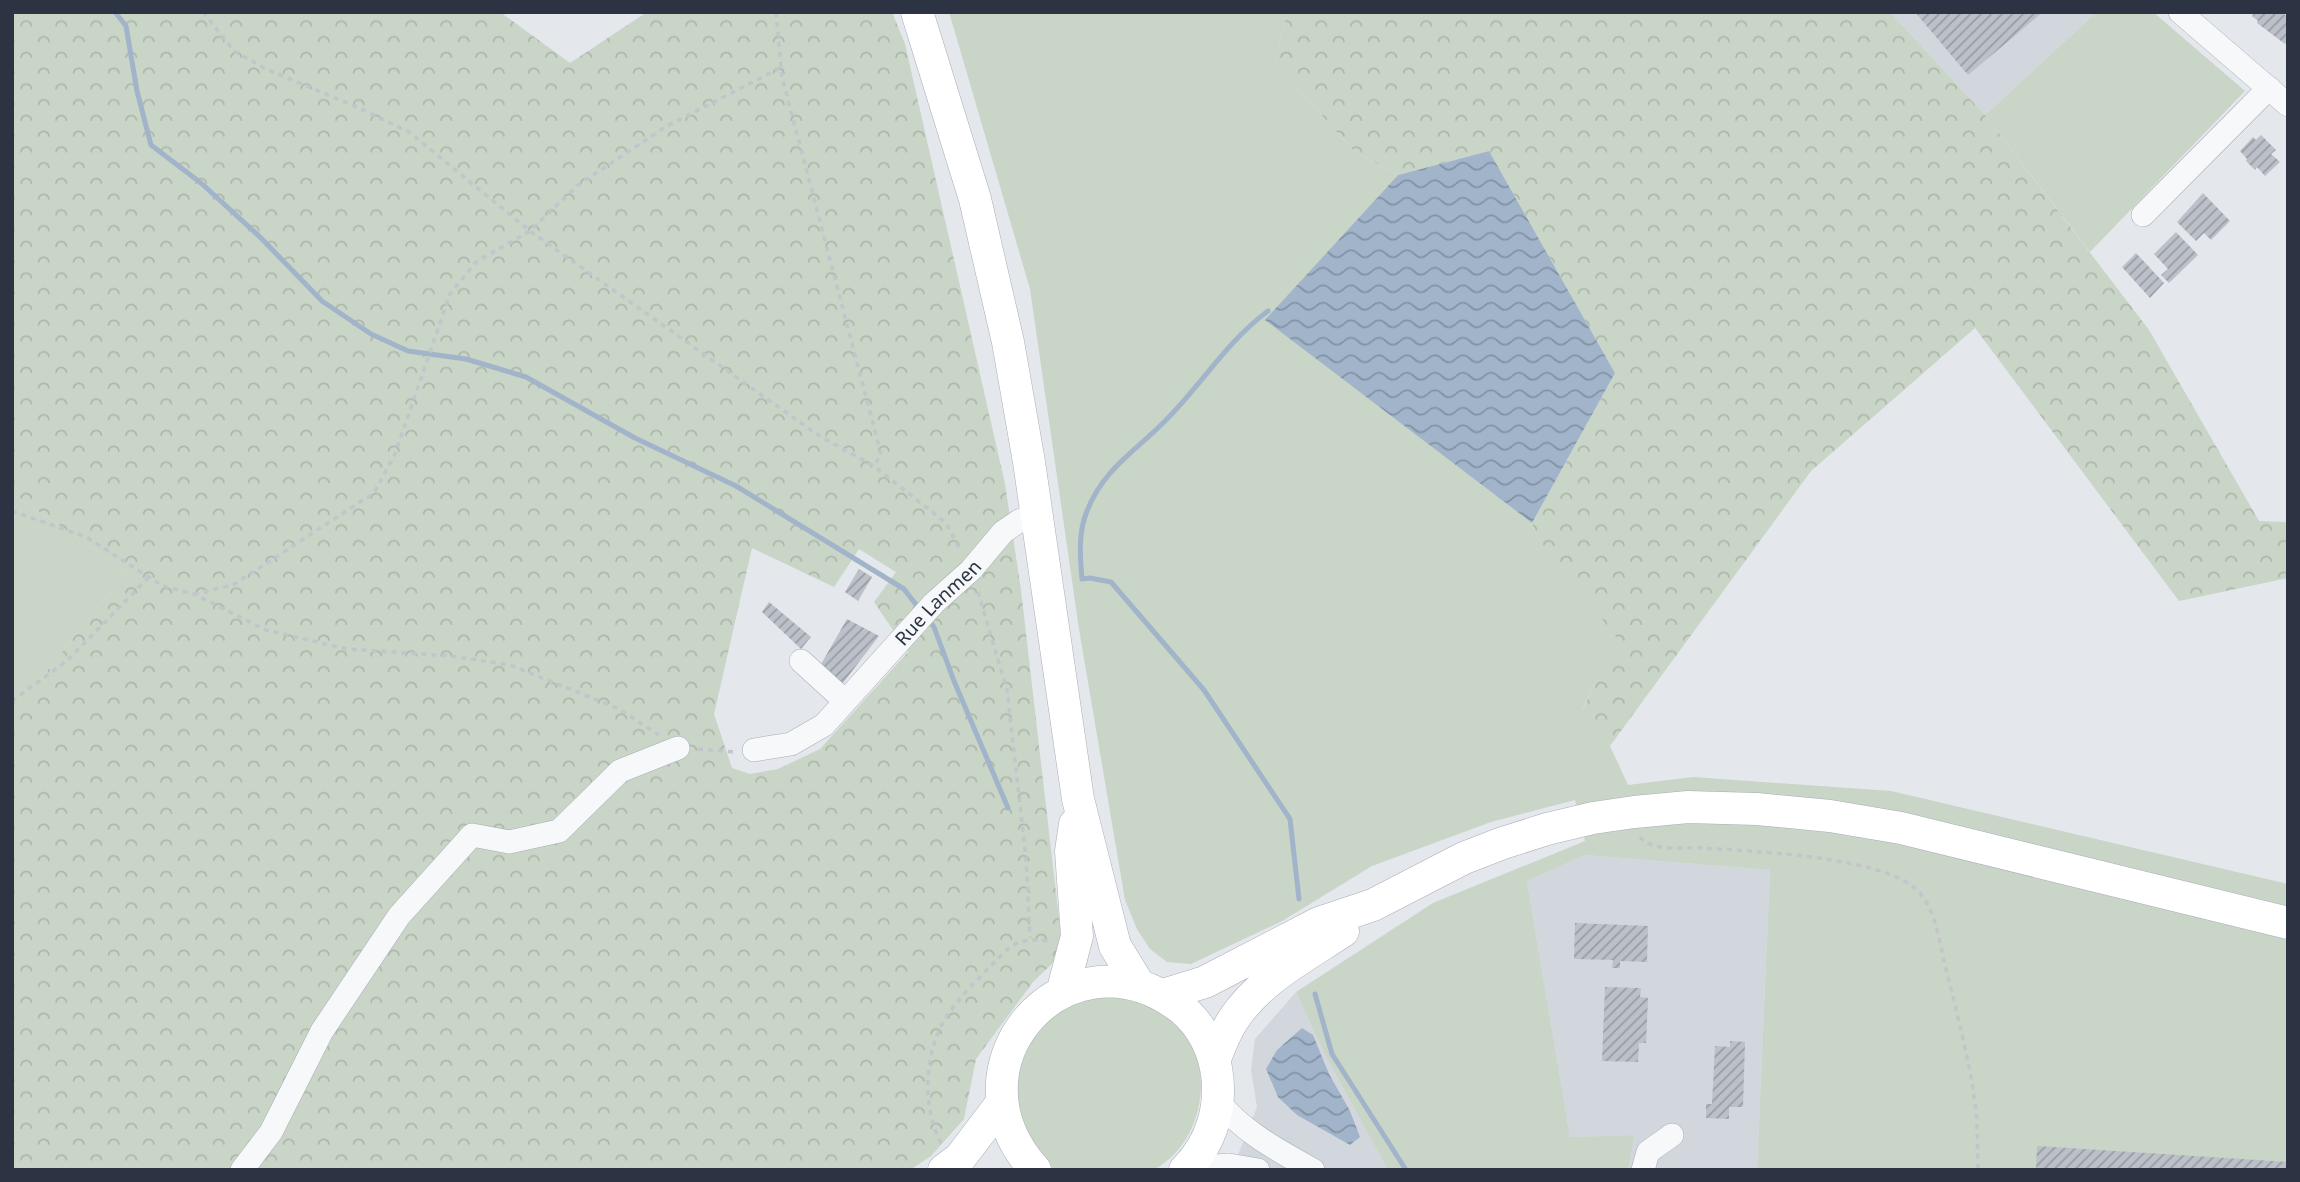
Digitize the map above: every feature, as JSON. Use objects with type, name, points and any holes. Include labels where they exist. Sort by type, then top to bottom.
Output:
[{"type":"main road","points":[[917,12],[975,199],[1008,342],[1037,514],[1079,799],[1115,946],[1161,996],[1195,1022],[1207,1040],[1219,1080],[1219,1101],[1213,1125],[1203,1148],[1186,1169]]},
{"type":"main road","points":[[1062,992],[1077,936],[1071,851],[1079,799]]},
{"type":"main road","points":[[1035,1170],[1020,1153],[1008,1130],[1001,1104],[1001,1077],[1008,1051],[1021,1027],[1039,1007],[1062,992],[1087,984],[1113,981],[1161,996],[1205,982],[1319,923],[1373,905],[1454,862],[1547,829],[1634,812],[1688,807],[1758,809],[1830,816],[1878,824],[2288,923]]},
{"type":"main road","points":[[1214,1059],[1232,1021],[1250,998],[1268,981],[1352,925],[1373,905]]},
{"type":"main road","points":[[943,1158],[960,1158],[1001,1104]]},
{"type":"street","points":[[2180,12],[2288,105]]},
{"type":"street","points":[[2143,215],[2269,88]]},
{"type":"street","name":"Rue Lanmen","points":[[754,750],[791,744],[824,725],[934,603],[971,570],[1003,532],[1019,521],[1037,514]]},
{"type":"street","points":[[801,661],[845,701]]},
{"type":"street","points":[[242,1170],[271,1132],[322,1031],[398,916],[472,835],[509,842],[559,831],[620,771],[678,748]]},
{"type":"street","points":[[1219,1101],[1230,1116],[1252,1135],[1313,1170]]},
{"type":"street","points":[[1643,1170],[1648,1152],[1672,1135]]},
{"type":"street","points":[[1186,1169],[1229,1165],[1258,1170]]},
{"type":"path","points":[[203,12],[234,51],[266,69],[409,132],[530,231],[818,435],[874,467],[946,523],[971,570],[1007,690],[1026,858],[1030,938]]},
{"type":"path","points":[[776,12],[782,67],[881,453],[874,467]]},
{"type":"path","points":[[194,594],[233,585],[374,493],[395,454],[450,294],[476,262],[530,231],[578,185],[667,126],[782,67]]},
{"type":"path","points":[[12,511],[86,537],[163,586],[194,594],[266,630],[347,649],[452,656],[510,665],[617,708],[678,748],[738,752],[754,750]]},
{"type":"path","points":[[12,701],[68,660],[149,577]]},
{"type":"path","points":[[1634,812],[1642,840],[1654,846],[1840,860],[1893,876],[1917,890],[1932,914],[1964,1042],[1976,1111],[1978,1170]]},
{"type":"path","points":[[943,1158],[929,1115],[928,1078],[934,1048],[944,1021],[961,996],[1013,944],[1030,938],[1053,941]]},
{"type":"shaded area","points":[[1890,12],[2097,12],[1985,115]]},
{"type":"shaded area","points":[[1585,855],[1770,870],[1757,1170],[1628,1170],[1633,1135],[1570,1137],[1527,881]]},
{"type":"shaded area","points":[[1296,992],[1325,1055],[1388,1170],[1232,1170],[1257,1107],[1251,1070],[1255,1039]]},
{"type":"green space","points":[[12,12],[500,12],[570,63],[647,12],[892,12],[905,44],[1005,484],[1021,590],[1063,953],[1033,982],[976,1059],[964,1119],[931,1156],[910,1170],[12,1170],[12,702],[32,689],[127,572],[12,493]],"holes":[[[752,548],[834,587],[859,549],[896,572],[874,602],[908,652],[820,749],[778,769],[750,774],[732,768],[714,714]]]},
{"type":"green space","points":[[949,12],[1287,12],[1275,63],[1354,151],[1398,175],[1266,320],[1532,523],[1537,537],[1618,638],[1583,708],[1610,746],[1628,785],[1693,777],[1891,791],[2288,884],[2288,1170],[1757,1170],[1770,870],[1585,855],[1527,881],[1570,1137],[1634,1135],[1628,1170],[1388,1170],[1325,1055],[1296,992],[1433,903],[1585,841],[1575,800],[1491,822],[1372,866],[1282,921],[1191,964],[1167,962],[1150,949],[1137,929],[1125,900],[1079,629],[1030,289]]},
{"type":"green space","points":[[1287,12],[1890,12],[1985,115],[2149,330],[2259,521],[2288,522],[2288,578],[2179,601],[1975,328],[1811,471],[1610,746],[1583,709],[1617,638],[1537,537],[1532,523],[1615,373],[1489,151],[1398,175],[1354,151],[1275,63]]},
{"type":"green space","points":[[2097,12],[2153,12],[2245,91],[2090,252],[1985,115]]},
{"type":"green space","points":[[12,493],[127,572],[32,689],[12,702]]},
{"type":"green space","points":[[1097,990],[1160,1006],[1179,1022],[1192,1042],[1199,1065],[1201,1089],[1197,1113],[1188,1136],[1174,1155],[1154,1170],[1056,1170],[1039,1159],[1009,1104],[1019,1042],[1038,1016]]},
{"type":"water","points":[[1489,151],[1615,373],[1532,523],[1265,320],[1398,175]]},
{"type":"water","points":[[1302,1028],[1313,1035],[1329,1074],[1350,1111],[1360,1137],[1350,1145],[1297,1115],[1278,1097],[1266,1069],[1277,1050]]},
{"type":"building","points":[[1915,12],[2043,12],[1968,75]]},
{"type":"building","points":[[2255,12],[2281,12],[2288,17],[2288,40],[2285,44],[2257,23],[2252,16]]},
{"type":"building","points":[[2261,135],[2276,150],[2271,154],[2280,162],[2265,176],[2257,167],[2255,170],[2246,161],[2240,151],[2253,137],[2256,140]]},
{"type":"building","points":[[2203,193],[2230,221],[2211,240],[2204,233],[2196,241],[2177,222]]},
{"type":"building","points":[[2176,232],[2198,255],[2169,283],[2161,275],[2168,269],[2154,254]]},
{"type":"building","points":[[2136,253],[2164,283],[2150,298],[2122,267]]},
{"type":"building","points":[[859,569],[872,577],[858,601],[845,592]]},
{"type":"building","points":[[769,602],[811,637],[801,649],[762,612]]},
{"type":"building","points":[[847,619],[879,636],[843,683],[820,666]]},
{"type":"building","points":[[1575,923],[1648,926],[1647,962],[1620,961],[1620,968],[1612,968],[1613,960],[1574,959]]},
{"type":"building","points":[[1605,987],[1641,988],[1640,997],[1648,998],[1646,1043],[1639,1043],[1638,1062],[1602,1061]]},
{"type":"building","points":[[1730,1041],[1745,1042],[1743,1107],[1729,1107],[1729,1119],[1706,1118],[1706,1104],[1712,1104],[1715,1046],[1730,1047]]},
{"type":"building","points":[[2037,1146],[2288,1162],[2288,1170],[2036,1170]]},
{"type":"waterway","points":[[115,12],[126,26],[137,91],[151,145],[201,183],[260,237],[322,301],[371,334],[408,351],[466,359],[526,377],[635,438],[736,486],[904,589],[921,611]]},
{"type":"waterway","points":[[1268,311],[1239,337],[1176,409],[1101,484],[1084,519],[1081,562],[1082,579],[1111,582],[1204,690],[1290,819],[1299,899]]},
{"type":"waterway","points":[[927,618],[934,627],[1008,808]]},
{"type":"waterway","points":[[1315,994],[1332,1054],[1406,1170]]}]
